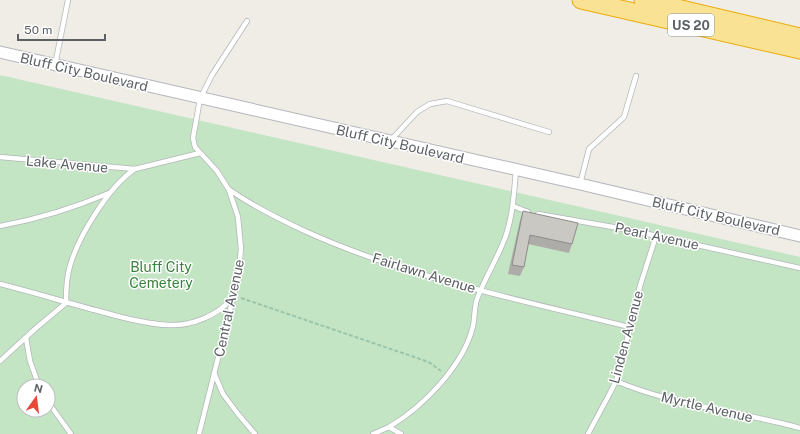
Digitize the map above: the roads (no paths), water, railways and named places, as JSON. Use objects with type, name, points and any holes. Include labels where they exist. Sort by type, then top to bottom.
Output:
[{"type":"highway","name":"US 20","points":[[582,0],[800,50]]},
{"type":"highway","name":"US 20","points":[[643,0],[800,37]]},
{"type":"street","name":"Bluff City Boulevard","points":[[0,52],[200,99],[580,184],[800,236]]},
{"type":"lane","points":[[55,65],[68,0]]},
{"type":"lane","name":"Central Avenue","points":[[199,434],[238,278],[241,249],[238,217],[229,190],[217,171],[195,147],[193,138],[200,99],[212,75],[247,21]]},
{"type":"lane","points":[[580,184],[589,149],[624,117],[636,76]]},
{"type":"lane","points":[[390,141],[418,112],[430,104],[447,101],[549,132]]},
{"type":"lane","points":[[0,361],[66,303],[67,277],[70,265],[86,230],[110,193],[126,175],[135,170],[200,153]]},
{"type":"lane","name":"Lake Avenue","points":[[0,157],[135,170]]},
{"type":"lane","points":[[373,434],[400,420],[424,400],[460,356],[473,326],[477,300],[502,244],[513,206],[516,170]]},
{"type":"lane","name":"Fairlawn Avenue","points":[[229,190],[266,212],[333,243],[414,271],[481,290],[629,327]]},
{"type":"lane","points":[[0,226],[48,215],[110,193]]},
{"type":"lane","name":"Pearl Avenue","points":[[513,206],[539,214],[592,222],[800,268]]},
{"type":"lane","name":"Linden Avenue","points":[[588,434],[616,381],[645,269],[656,236]]},
{"type":"lane","points":[[0,284],[136,321],[170,325],[195,321],[206,317],[218,311],[227,304],[234,295]]},
{"type":"lane","points":[[26,338],[30,361],[36,378]]},
{"type":"lane","points":[[214,373],[223,394],[255,434]]},
{"type":"lane","name":"Myrtle Avenue","points":[[616,381],[635,389],[677,401],[800,428]]},
{"type":"lane","points":[[56,413],[71,434]]},
{"type":"lane","points":[[389,427],[401,434]]},
{"type":"park label","name":"Bluff City Cemetery","points":[[161,276]]}]
